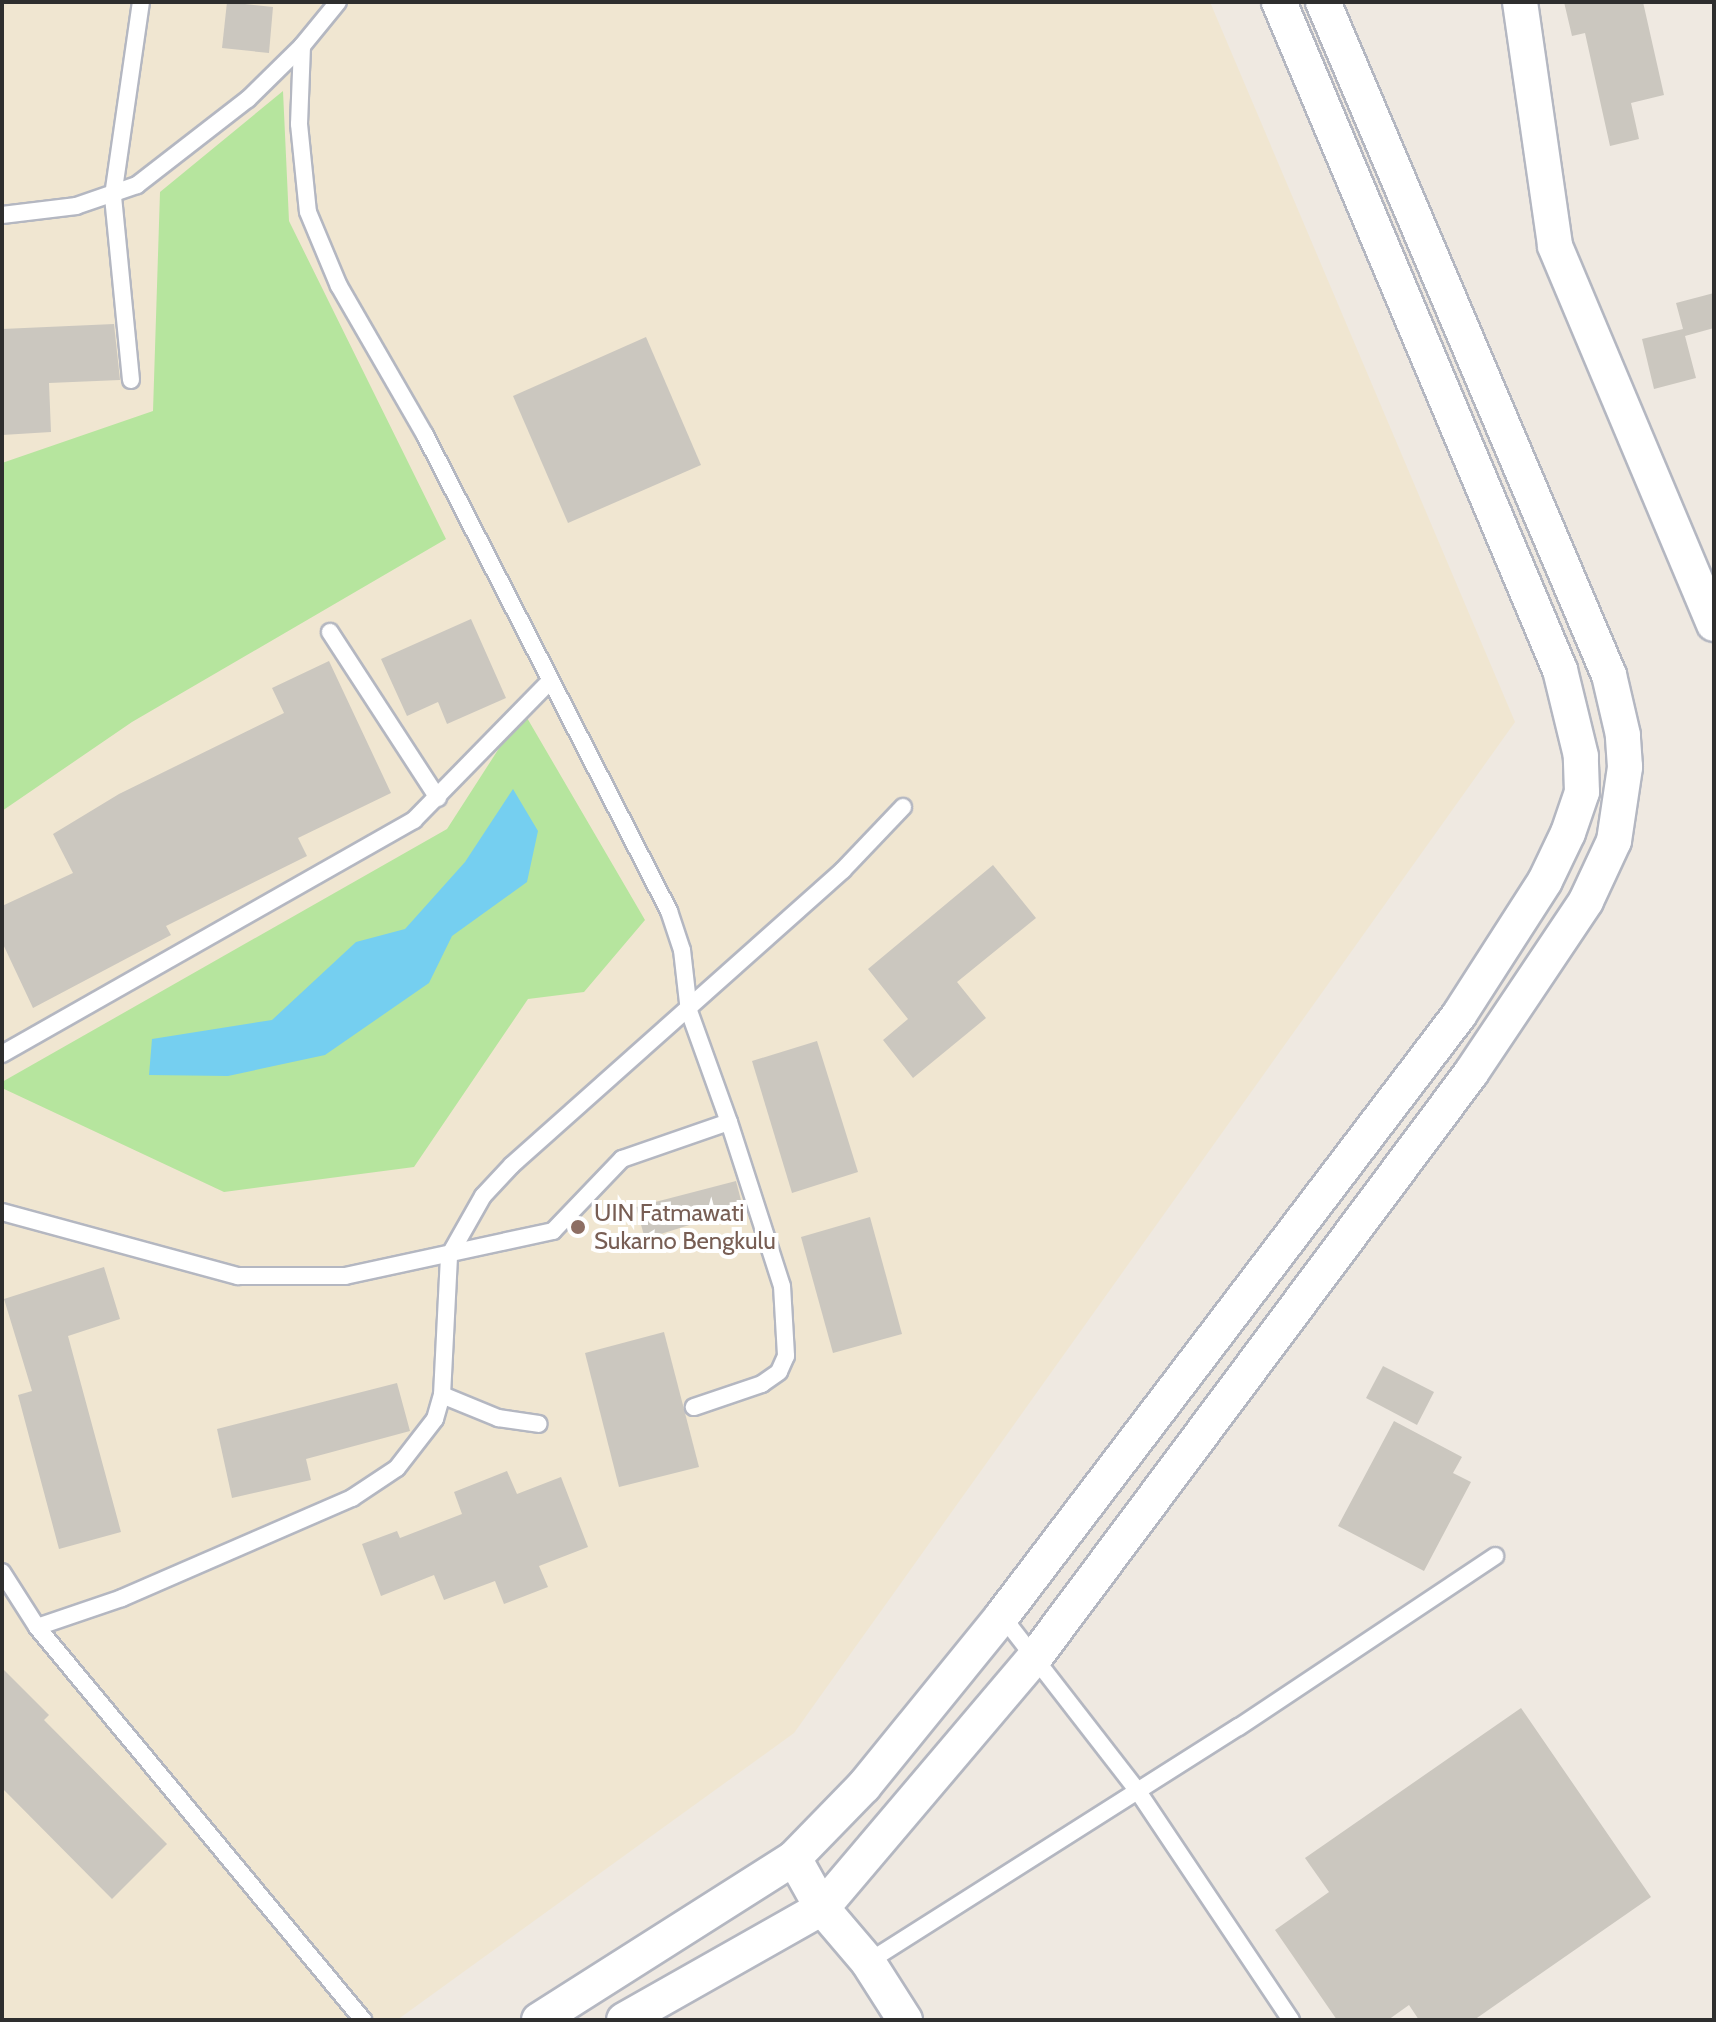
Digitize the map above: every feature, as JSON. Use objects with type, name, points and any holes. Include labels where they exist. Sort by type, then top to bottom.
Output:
[{"type":"street","points":[[539,2020],[794,1858],[864,1786],[1002,1616],[1459,1015],[1545,881],[1582,792],[1575,715],[1560,670],[1279,2]]},
{"type":"street","points":[[624,2020],[822,1908],[1036,1656],[1471,1073],[1586,901],[1614,841],[1622,805],[1623,735],[1609,675],[1323,2]]},
{"type":"street","points":[[1520,2],[1555,246],[1714,624]]},
{"type":"street","points":[[794,1858],[822,1908],[868,1962],[905,2020]]},
{"type":"lane","points":[[131,380],[113,196],[141,2]]},
{"type":"lane","points":[[2,215],[113,196],[137,185],[187,149],[302,46],[338,2]]},
{"type":"lane","points":[[302,46],[299,124],[308,212],[362,328],[425,435],[669,911],[682,950],[689,1011],[782,1286],[786,1356],[779,1372],[762,1384],[694,1407]]},
{"type":"lane","points":[[330,632],[438,798]]},
{"type":"lane","points":[[2,1054],[414,820],[550,681]]},
{"type":"lane","points":[[37,1627],[122,1598],[352,1498],[417,1448],[435,1419],[442,1395],[449,1256],[467,1218],[512,1165],[689,1011],[843,870],[903,807]]},
{"type":"lane","points":[[2,1212],[238,1276],[345,1276],[449,1256],[553,1231],[622,1159],[729,1122]]},
{"type":"lane","points":[[442,1395],[498,1418],[539,1424]]},
{"type":"lane","points":[[868,1962],[1495,1556]]},
{"type":"lane","points":[[2,1572],[37,1627],[363,2020]]},
{"type":"lane","points":[[1002,1616],[1137,1790],[1291,2020]]},
{"type":"shaded area","name":"UIN Fatmawati Sukarno Bengkulu","points":[[2,2],[1210,2],[1515,722],[794,1733],[397,2020],[2,2020]]},
{"type":"green space","points":[[283,91],[289,221],[446,539],[132,722],[2,811],[2,463],[153,411],[160,192]]},
{"type":"green space","points":[[523,711],[645,920],[584,992],[528,999],[414,1167],[224,1192],[2,1088],[2,1082],[447,829]]},
{"type":"water","points":[[513,789],[538,831],[527,882],[452,936],[429,983],[325,1055],[228,1076],[149,1075],[152,1039],[272,1020],[356,942],[405,929],[465,862]]},
{"type":"building","points":[[227,2],[273,7],[269,53],[222,48]]},
{"type":"building","points":[[1564,2],[1643,2],[1664,95],[1631,103],[1639,139],[1610,146],[1585,33],[1572,36]]},
{"type":"building","points":[[1714,293],[1714,328],[1685,336],[1696,378],[1654,389],[1642,339],[1683,329],[1676,303]]},
{"type":"building","points":[[114,324],[120,380],[49,383],[51,432],[2,435],[2,329]]},
{"type":"building","points":[[646,337],[701,465],[568,523],[513,396]]},
{"type":"building","points":[[471,619],[506,698],[447,724],[438,702],[407,716],[381,659]]},
{"type":"building","points":[[329,661],[391,793],[298,838],[307,856],[166,926],[171,935],[33,1008],[2,942],[2,906],[73,873],[53,834],[119,794],[284,713],[272,688]]},
{"type":"building","points":[[993,865],[1036,918],[957,982],[986,1018],[913,1078],[883,1040],[908,1019],[868,969]]},
{"type":"building","points":[[817,1041],[858,1172],[792,1193],[752,1061]]},
{"type":"building","points":[[736,1181],[743,1208],[645,1239],[636,1207]]},
{"type":"building","points":[[870,1217],[902,1334],[833,1353],[801,1237]]},
{"type":"building","points":[[104,1267],[120,1319],[68,1336],[121,1532],[59,1549],[18,1395],[32,1391],[4,1299]]},
{"type":"building","points":[[664,1332],[699,1467],[619,1487],[585,1353]]},
{"type":"building","points":[[1383,1366],[1434,1392],[1417,1425],[1366,1398]]},
{"type":"building","points":[[397,1383],[410,1431],[306,1459],[311,1480],[232,1498],[217,1429]]},
{"type":"building","points":[[1394,1421],[1462,1457],[1453,1473],[1471,1482],[1424,1571],[1338,1526]]},
{"type":"building","points":[[507,1471],[517,1494],[561,1477],[588,1547],[539,1566],[548,1587],[504,1604],[495,1581],[444,1600],[434,1575],[381,1596],[362,1544],[397,1531],[400,1538],[462,1514],[454,1492]]},
{"type":"building","points":[[2,1668],[49,1715],[44,1720],[167,1844],[112,1899],[2,1788]]},
{"type":"building","points":[[1521,1708],[1651,1897],[1474,2020],[1419,2020],[1409,2005],[1388,2020],[1337,2020],[1275,1930],[1329,1892],[1305,1858]]},
{"type":"place","name":"UIN Fatmawati Sukarno Bengkulu","points":[[578,1227]]}]
